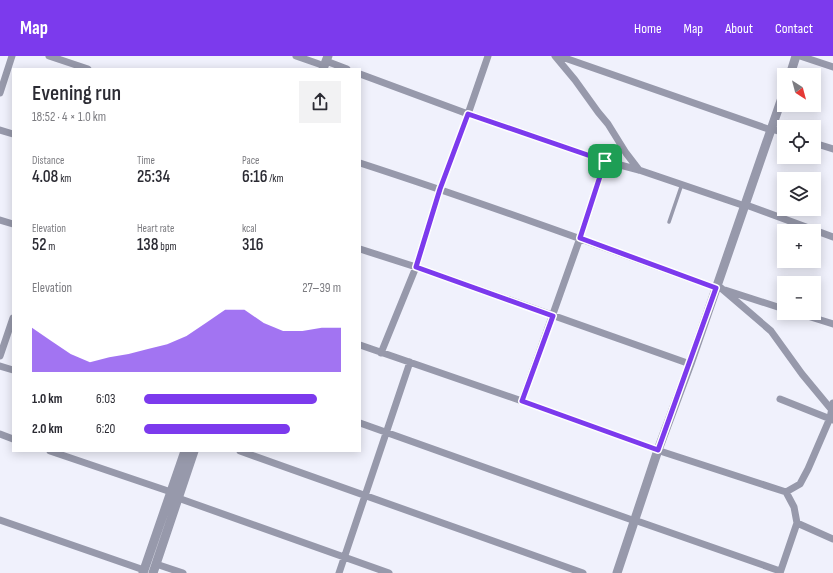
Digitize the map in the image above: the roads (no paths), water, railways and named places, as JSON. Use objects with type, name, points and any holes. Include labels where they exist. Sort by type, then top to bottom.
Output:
[{"type":"street","points":[[0,93],[12,56]]},
{"type":"street","points":[[49,56],[85,68]]},
{"type":"street","points":[[296,56],[343,68]]},
{"type":"street","points":[[381,353],[416,267],[440,189],[488,56]]},
{"type":"street","points":[[555,56],[567,68],[608,124],[622,148],[639,170]]},
{"type":"street","points":[[559,56],[777,131]]},
{"type":"street","points":[[799,56],[833,67]]},
{"type":"street","points":[[793,68],[799,56]]},
{"type":"street","points":[[795,68],[799,56]]},
{"type":"street","points":[[361,74],[468,114],[605,161],[682,184],[833,237]]},
{"type":"street","points":[[773,130],[778,112]]},
{"type":"street","points":[[661,451],[780,112]]},
{"type":"street","points":[[0,130],[12,134]]},
{"type":"street","points":[[821,146],[833,150]]},
{"type":"street","points":[[522,401],[580,238],[605,161]]},
{"type":"street","points":[[361,163],[440,189],[718,288],[777,307]]},
{"type":"street","points":[[0,220],[12,224]]},
{"type":"street","points":[[361,249],[416,267],[690,364]]},
{"type":"street","points":[[623,573],[638,522],[690,364],[718,288]]},
{"type":"street","points":[[718,288],[771,331],[802,374],[832,406],[831,419],[800,484],[786,492]]},
{"type":"street","points":[[820,320],[833,324]]},
{"type":"street","points":[[0,356],[12,321]]},
{"type":"street","points":[[361,345],[661,451],[786,492],[794,507],[796,523],[780,572],[361,423]]},
{"type":"street","points":[[339,573],[410,362]]},
{"type":"street","points":[[0,366],[12,370]]},
{"type":"street","points":[[780,399],[831,419]]},
{"type":"street","points":[[0,434],[12,438]]},
{"type":"street","points":[[53,452],[389,573]]},
{"type":"street","points":[[146,572],[156,564],[185,452]]},
{"type":"street","points":[[146,572],[174,495],[194,452]]},
{"type":"street","points":[[243,452],[583,573]]},
{"type":"street","points":[[0,520],[146,572]]},
{"type":"street","points":[[617,573],[638,522]]},
{"type":"street","points":[[796,523],[833,539]]},
{"type":"street","points":[[156,564],[183,573]]},
{"type":"lane","points":[[669,222],[682,184]]}]
